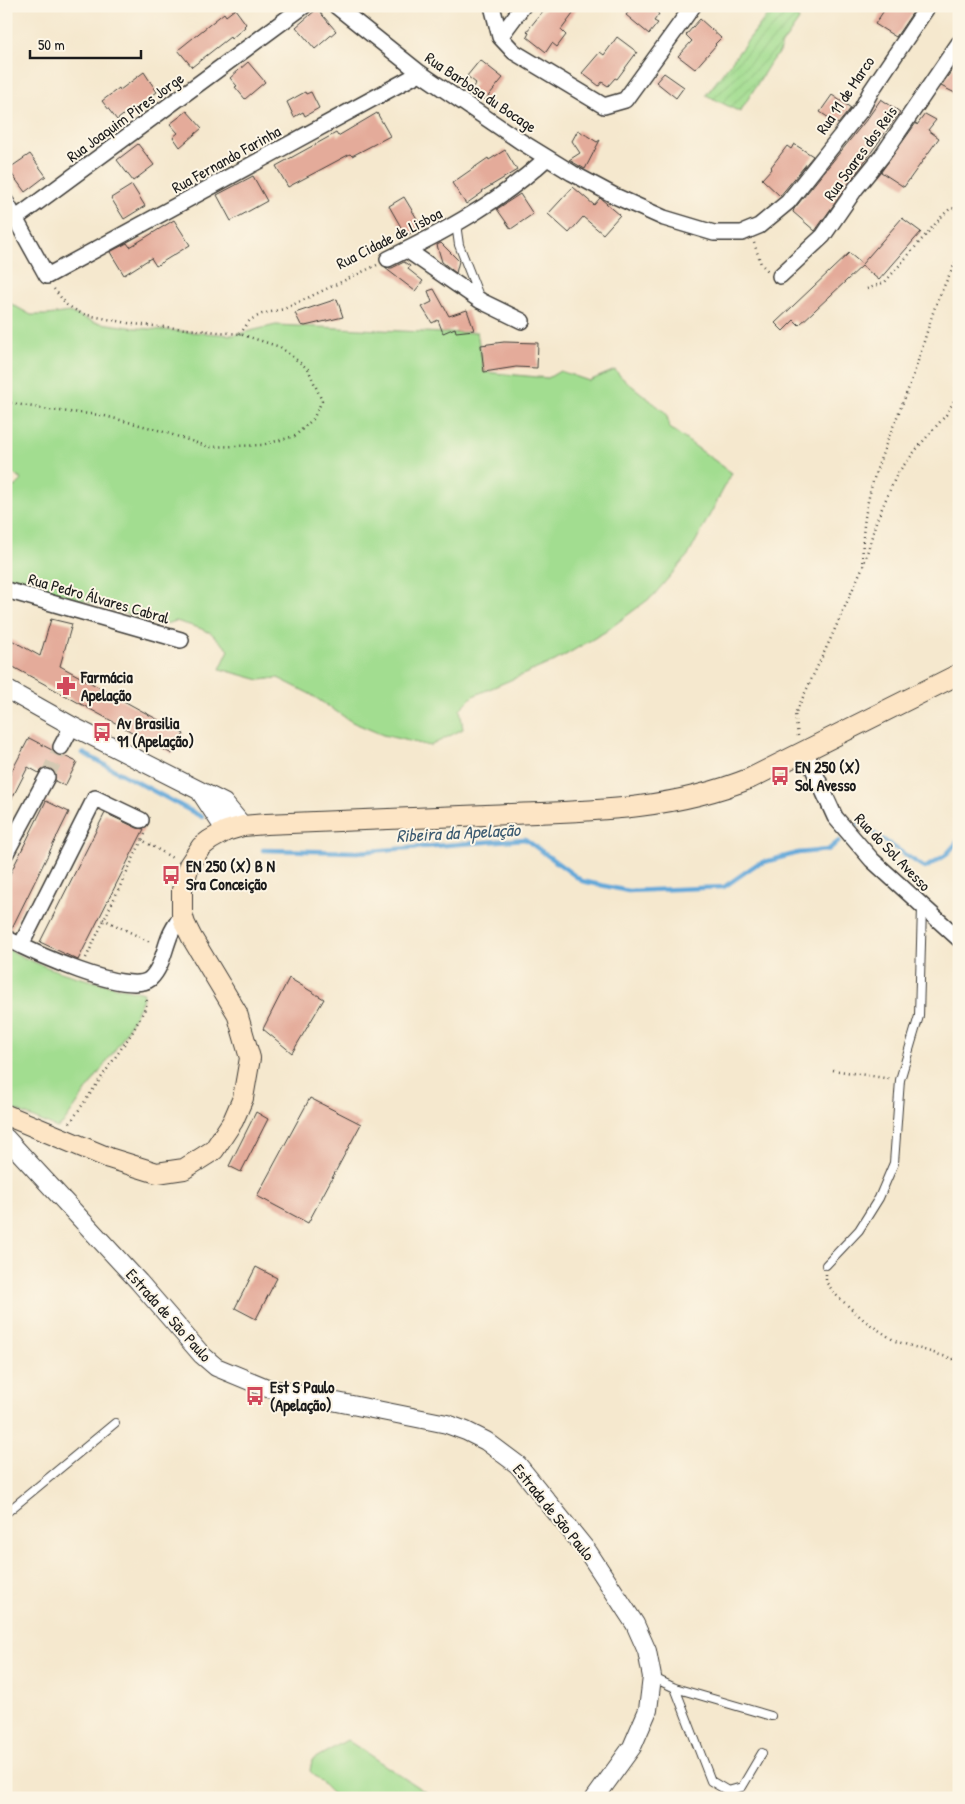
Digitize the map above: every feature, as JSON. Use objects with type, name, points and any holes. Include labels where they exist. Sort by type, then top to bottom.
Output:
[{"type":"main road","points":[[6,1115],[109,1158],[156,1173],[184,1169],[214,1150],[233,1121],[243,1098],[250,1058],[237,1013],[192,938],[182,914],[182,890],[188,868],[202,847],[234,828],[266,824],[553,812],[653,805],[693,797],[751,778],[959,674]]},
{"type":"street","name":"Rua Joaquim Pires Jorge","points":[[16,220],[304,6]]},
{"type":"street","name":"Rua Barbosa du Bocage","points":[[336,6],[420,73],[547,158],[615,196],[664,218],[714,232],[742,233],[748,231]]},
{"type":"street","points":[[492,6],[500,37],[514,52],[604,106],[625,100],[693,6]]},
{"type":"street","points":[[500,37],[523,6]]},
{"type":"street","name":"Rua 11 de Marco","points":[[748,231],[759,226],[788,202],[861,110],[871,91],[928,6]]},
{"type":"street","name":"Rua Soares dos Reis","points":[[780,276],[823,236],[856,188],[882,156],[959,42]]},
{"type":"street","name":"Rua Fernando Farinha","points":[[48,276],[420,73]]},
{"type":"street","name":"Rua Cidade de Lisboa","points":[[388,259],[456,224],[504,193],[547,158]]},
{"type":"street","points":[[6,202],[48,276]]},
{"type":"street","points":[[407,250],[481,301],[522,321]]},
{"type":"street","name":"Rua Pedro Álvares Cabral","points":[[6,590],[181,640]]},
{"type":"street","points":[[6,689],[72,726],[224,803],[234,828]]},
{"type":"street","points":[[61,747],[72,726]]},
{"type":"street","name":"Rua do Sol Avesso","points":[[805,751],[835,817],[872,860],[922,907],[959,938]]},
{"type":"street","points":[[6,853],[46,778]]},
{"type":"street","points":[[20,945],[95,798],[141,820]]},
{"type":"street","points":[[6,938],[55,962],[95,976],[136,984],[149,980],[158,968],[170,935],[182,914]]},
{"type":"street","name":"Estrada de São Paulo","points":[[6,1138],[139,1282],[202,1355],[216,1367],[267,1388],[447,1424],[466,1431],[486,1442],[518,1465],[588,1552],[636,1624],[647,1651],[652,1677],[648,1710],[632,1747],[595,1798]]},
{"type":"lane","points":[[456,224],[459,245],[481,301]]},
{"type":"lane","points":[[826,1265],[859,1230],[879,1198],[894,1163],[900,1080],[920,1016],[922,907]]},
{"type":"lane","points":[[6,1513],[115,1423]]},
{"type":"lane","points":[[652,1677],[675,1688],[771,1716]]},
{"type":"lane","points":[[675,1688],[712,1781],[728,1791],[742,1787],[762,1753]]},
{"type":"path","points":[[867,289],[885,282],[943,214],[952,208],[959,209]]},
{"type":"path","points":[[748,231],[758,251],[761,264],[767,271],[780,276]]},
{"type":"path","points":[[864,564],[862,545],[866,504],[874,476],[913,377],[936,306],[959,255]]},
{"type":"path","name":"Rua Cidade de Lisboa","points":[[240,334],[250,320],[262,314],[284,309],[388,259]]},
{"type":"path","points":[[6,402],[49,410],[101,415],[155,429],[209,447],[262,445],[295,436],[313,419],[322,401],[308,368],[280,347],[240,334],[133,324],[82,314],[67,305],[55,291],[48,276]]},
{"type":"path","points":[[805,751],[798,736],[795,714],[864,564],[876,522],[897,474],[946,415],[959,392]]},
{"type":"path","points":[[80,970],[148,827],[141,820]]},
{"type":"path","points":[[142,840],[188,868]]},
{"type":"path","points":[[103,919],[165,949]]},
{"type":"path","points":[[58,1138],[132,1033],[146,1007],[149,980]]},
{"type":"path","points":[[833,1070],[900,1080]]},
{"type":"path","points":[[826,1265],[826,1282],[836,1295],[865,1321],[895,1341],[953,1359],[959,1356]]},
{"type":"green space","points":[[774,6],[799,6],[795,12],[799,20],[740,112],[706,95]]},
{"type":"green space","points":[[6,301],[31,315],[69,312],[94,322],[136,328],[233,335],[276,325],[443,333],[477,332],[484,372],[548,378],[560,371],[589,381],[615,370],[666,413],[670,428],[732,473],[689,554],[653,596],[605,632],[555,661],[473,696],[460,709],[463,729],[430,746],[383,735],[352,722],[310,694],[278,678],[260,680],[220,669],[229,650],[211,633],[199,628],[176,621],[162,625],[66,595],[6,579],[6,487],[16,486],[22,480],[6,469]]},
{"type":"green space","points":[[6,948],[22,957],[56,970],[91,981],[144,993],[142,1001],[121,1041],[62,1125],[57,1128],[6,1106]]},
{"type":"green space","points":[[347,1740],[434,1798],[337,1798],[310,1771],[312,1760]]},
{"type":"building","points":[[547,6],[579,6],[561,30],[566,35],[557,47],[552,43],[546,52],[527,37],[529,33],[527,31]]},
{"type":"building","points":[[633,6],[649,6],[659,14],[654,21],[658,23],[649,34],[626,15]]},
{"type":"building","points":[[887,6],[910,6],[915,9],[896,37],[875,24]]},
{"type":"building","points":[[235,9],[246,24],[245,27],[192,67],[178,50],[224,13],[226,16]]},
{"type":"building","points":[[317,9],[336,31],[315,49],[296,27]]},
{"type":"building","points":[[700,19],[721,38],[695,69],[678,56],[692,41],[686,35]]},
{"type":"building","points":[[617,37],[637,52],[617,79],[615,78],[608,86],[602,82],[599,86],[582,73],[600,52],[604,55]]},
{"type":"building","points":[[480,60],[503,78],[485,100],[471,89],[476,83],[467,76]]},
{"type":"building","points":[[959,60],[959,95],[941,86]]},
{"type":"building","points":[[248,62],[265,82],[245,99],[230,78]]},
{"type":"building","points":[[144,72],[157,92],[117,120],[102,101]]},
{"type":"building","points":[[664,73],[684,87],[676,98],[656,82]]},
{"type":"building","points":[[305,92],[306,94],[311,92],[319,108],[305,116],[303,112],[294,117],[287,102]]},
{"type":"building","points":[[832,95],[851,108],[838,124],[820,112]]},
{"type":"building","points":[[881,99],[900,112],[815,231],[793,212],[794,209]]},
{"type":"building","points":[[187,111],[202,128],[180,147],[173,137],[178,133],[170,124]]},
{"type":"building","points":[[377,113],[390,136],[352,156],[350,154],[288,187],[276,166],[336,133],[338,136]]},
{"type":"building","points":[[925,114],[936,120],[928,130],[939,138],[904,187],[881,172],[916,123],[917,125]]},
{"type":"building","points":[[578,130],[597,142],[600,140],[585,169],[569,160],[580,153],[572,141]]},
{"type":"building","points":[[138,144],[154,165],[133,181],[117,160]]},
{"type":"building","points":[[794,144],[813,156],[780,196],[762,179],[787,146],[791,149]]},
{"type":"building","points":[[505,150],[517,170],[482,191],[466,204],[452,183],[488,158],[489,160]]},
{"type":"building","points":[[30,154],[46,176],[25,192],[8,169]]},
{"type":"building","points":[[253,176],[267,201],[231,221],[217,195]]},
{"type":"building","points":[[132,185],[145,206],[124,219],[111,198]]},
{"type":"building","points":[[573,187],[594,205],[600,198],[620,215],[603,234],[583,217],[569,233],[548,214]]},
{"type":"building","points":[[520,194],[533,214],[511,229],[497,209]]},
{"type":"building","points":[[404,197],[422,227],[406,236],[389,206]]},
{"type":"building","points":[[902,218],[921,232],[879,280],[862,266],[799,325],[794,320],[783,331],[775,323],[849,253],[862,264]]},
{"type":"building","points":[[174,220],[190,245],[156,266],[151,258],[124,275],[110,252],[127,243],[130,247]]},
{"type":"building","points":[[441,243],[459,261],[456,273],[442,262],[437,245]]},
{"type":"building","points":[[404,262],[410,266],[408,269],[423,281],[415,291],[385,268],[392,268]]},
{"type":"building","points":[[434,289],[449,316],[467,310],[474,330],[456,332],[455,328],[443,333],[438,320],[432,323],[422,307],[432,302],[428,291]]},
{"type":"building","points":[[337,299],[343,317],[305,326],[301,325],[295,313]]},
{"type":"building","points":[[504,342],[538,343],[537,368],[516,367],[484,372],[481,345]]},
{"type":"building","points":[[51,619],[72,624],[60,666],[184,734],[172,754],[6,663],[6,637],[40,656]]},
{"type":"building","points":[[29,738],[52,750],[57,755],[77,762],[65,786],[55,781],[55,773],[51,769],[43,769],[39,773],[28,767],[6,810],[6,782]]},
{"type":"building","points":[[46,801],[69,812],[11,930],[6,929],[6,882]]},
{"type":"building","points":[[105,813],[137,828],[144,829],[78,960],[40,942]]},
{"type":"building","points":[[289,978],[324,999],[292,1053],[263,1029]]},
{"type":"building","points":[[310,1098],[361,1124],[308,1223],[257,1196]]},
{"type":"building","points":[[256,1112],[268,1119],[241,1172],[229,1166]]},
{"type":"building","points":[[256,1267],[277,1278],[256,1319],[235,1308]]},
{"type":"waterway","name":"Ribeira da Apelação","points":[[83,753],[202,817]]},
{"type":"waterway","name":"Ribeira da Apelação","points":[[858,825],[860,824],[925,868],[946,855],[959,840]]},
{"type":"waterway","name":"Ribeira da Apelação","points":[[263,850],[357,852],[525,839],[582,881],[628,891],[724,887],[757,864],[798,853],[828,850],[839,841]]},
{"type":"tunnel","points":[[47,777],[61,747]]},
{"type":"place","name":"Farmácia Apelação","points":[[66,686]]},
{"type":"place","name":"Av Brasilia 91 (Apelação)","points":[[102,732]]},
{"type":"place","name":"EN 250 (X) Sol Avesso","points":[[780,776]]},
{"type":"place","name":"EN 250 (X) B N Sra Conceição","points":[[171,875]]},
{"type":"place","name":"Est S Paulo (Apelação)","points":[[255,1396]]}]
